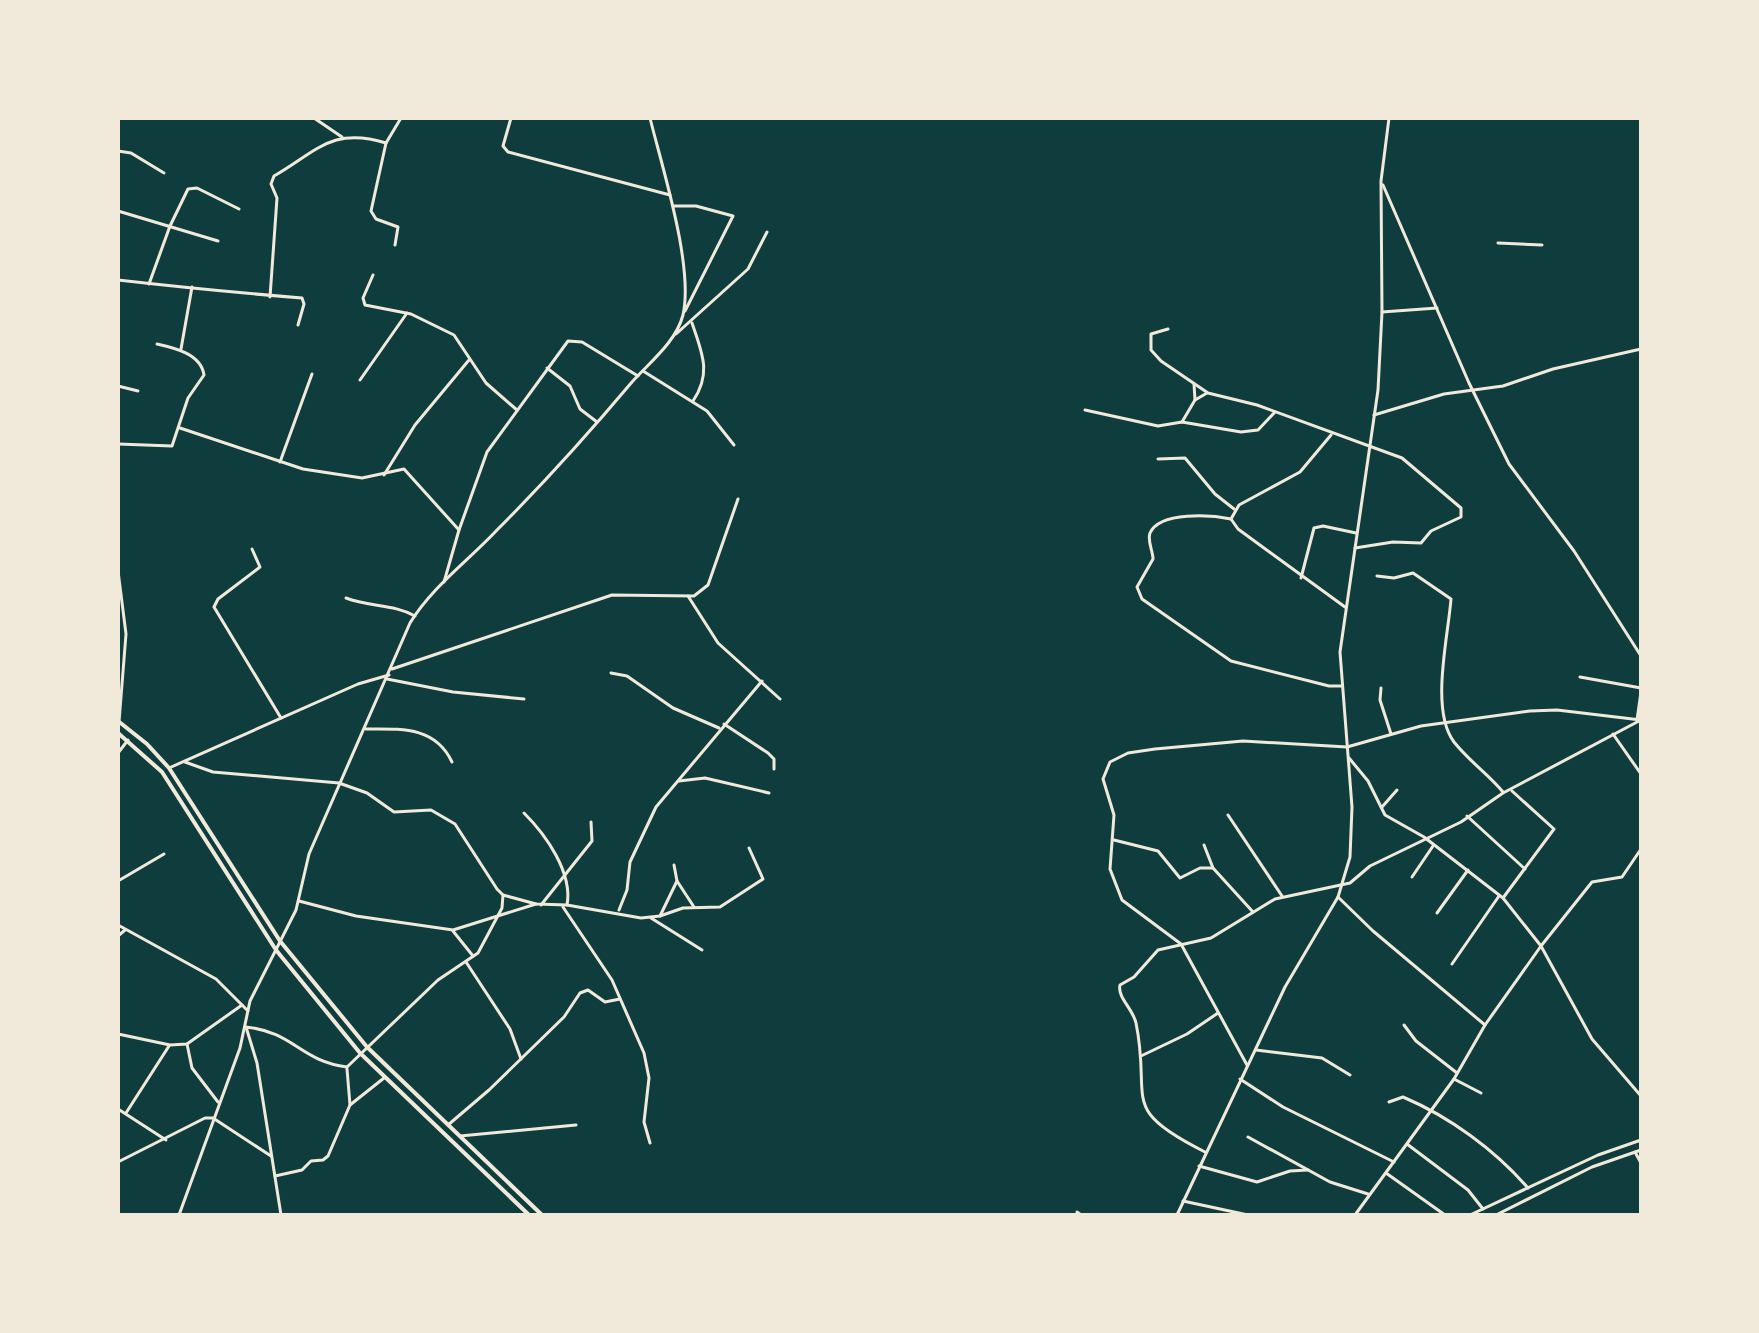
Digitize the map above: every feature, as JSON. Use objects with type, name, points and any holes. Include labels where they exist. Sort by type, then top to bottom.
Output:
[{"type":"main road","points":[[118,721],[147,744],[169,768],[280,941],[367,1047],[542,1215]]},
{"type":"main road","points":[[118,733],[162,772],[233,889],[276,950],[360,1053],[529,1215]]},
{"type":"street","points":[[314,118],[342,137]]},
{"type":"street","points":[[395,245],[398,227],[376,219],[371,211],[386,143],[401,118]]},
{"type":"street","points":[[511,118],[503,146],[508,152],[670,195]]},
{"type":"street","points":[[650,118],[670,195],[683,284],[683,314]]},
{"type":"street","points":[[1177,1215],[1285,987],[1338,897],[1350,857],[1349,758],[1340,652],[1374,415],[1382,312],[1381,181],[1389,118]]},
{"type":"street","points":[[270,297],[277,198],[271,180],[327,141],[342,137],[386,143]]},
{"type":"street","points":[[118,151],[131,153],[164,173]]},
{"type":"street","points":[[1381,181],[1509,464],[1574,551],[1641,656]]},
{"type":"street","points":[[149,284],[170,226],[192,187],[239,209]]},
{"type":"street","points":[[672,207],[696,206],[733,216],[673,336]]},
{"type":"street","points":[[118,211],[218,241]]},
{"type":"street","points":[[179,1215],[246,1027],[248,1011],[299,901],[309,854],[415,616],[598,422],[673,336],[692,323],[748,269],[767,232]]},
{"type":"street","points":[[1498,243],[1542,245]]},
{"type":"street","points":[[373,275],[363,298],[365,305],[407,313],[454,335],[492,391],[517,410]]},
{"type":"street","points":[[118,280],[304,299],[298,325]]},
{"type":"street","points":[[181,349],[192,287]]},
{"type":"street","points":[[1382,312],[1437,308]]},
{"type":"street","points":[[360,380],[407,313]]},
{"type":"street","points":[[692,323],[706,377],[693,401]]},
{"type":"street","points":[[1168,329],[1151,334],[1151,350],[1208,393],[1371,444],[1422,472],[1461,508],[1461,517],[1431,531],[1421,543],[1393,542],[1355,548]]},
{"type":"street","points":[[444,582],[487,452],[568,341],[578,340],[638,376]]},
{"type":"street","points":[[118,444],[172,446],[188,398],[204,373],[181,349],[157,344]]},
{"type":"street","points":[[1374,415],[1444,394],[1475,391],[1641,349]]},
{"type":"street","points":[[384,476],[415,425],[469,360]]},
{"type":"street","points":[[547,368],[570,386],[580,409],[598,422]]},
{"type":"street","points":[[643,371],[707,411],[734,445]]},
{"type":"street","points":[[280,462],[312,374]]},
{"type":"street","points":[[1194,384],[1195,400]]},
{"type":"street","points":[[118,386],[138,391]]},
{"type":"street","points":[[1182,422],[1195,400],[1208,393]]},
{"type":"street","points":[[1085,410],[1158,426],[1182,422],[1253,432],[1266,425],[1275,412]]},
{"type":"street","points":[[180,428],[280,462],[355,477],[384,476],[404,469],[459,530]]},
{"type":"street","points":[[1231,519],[1234,509],[1251,497],[1288,482],[1332,433]]},
{"type":"street","points":[[1158,459],[1185,458],[1215,494],[1234,509]]},
{"type":"street","points":[[391,669],[612,595],[688,596],[706,589],[738,499]]},
{"type":"street","points":[[1342,686],[1329,686],[1231,661],[1142,599],[1137,587],[1153,559],[1149,539],[1154,528],[1171,519],[1196,515],[1231,519],[1238,529],[1301,578],[1345,607]]},
{"type":"street","points":[[1301,578],[1314,528],[1323,526],[1356,533]]},
{"type":"street","points":[[252,549],[260,567],[218,599],[214,607],[281,719]]},
{"type":"street","points":[[118,571],[126,634],[118,721]]},
{"type":"street","points":[[1377,576],[1394,578],[1413,573],[1451,599],[1443,669],[1444,725],[1453,741],[1503,793]]},
{"type":"street","points":[[688,596],[718,643],[780,699]]},
{"type":"street","points":[[346,598],[370,607],[401,609],[415,616]]},
{"type":"street","points":[[611,673],[627,676],[673,708],[719,728]]},
{"type":"street","points":[[169,768],[358,684],[388,677],[453,692],[524,699]]},
{"type":"street","points":[[1580,677],[1641,690],[1641,728]]},
{"type":"street","points":[[619,910],[627,890],[630,862],[656,807],[719,728],[762,681]]},
{"type":"street","points":[[1381,688],[1380,700],[1391,734]]},
{"type":"street","points":[[1247,1065],[1181,944],[1122,900],[1110,869],[1114,815],[1104,771],[1110,762],[1128,753],[1243,741],[1347,747],[1391,734],[1483,716],[1557,710],[1639,720]]},
{"type":"street","points":[[1205,1152],[1148,1115],[1141,1102],[1141,1056],[1136,1022],[1119,988],[1158,950],[1211,938],[1282,896],[1342,886],[1370,866],[1424,837],[1461,822],[1503,793],[1639,720]]},
{"type":"street","points":[[724,724],[768,753],[774,759],[774,769]]},
{"type":"street","points":[[364,729],[419,730],[448,752],[452,762]]},
{"type":"street","points":[[1613,734],[1641,774]]},
{"type":"street","points":[[118,753],[128,740]]},
{"type":"street","points":[[1349,758],[1368,781],[1390,819],[1424,837],[1501,897],[1541,946],[1592,1039],[1641,1096]]},
{"type":"street","points":[[185,762],[213,772],[339,783],[367,793],[394,812],[423,808],[444,816],[455,824],[489,882],[503,895],[539,905],[564,905],[624,916],[650,917],[694,907],[720,907],[761,882],[762,875],[749,848]]},
{"type":"street","points":[[678,782],[705,778],[769,793]]},
{"type":"street","points":[[1452,964],[1554,829],[1510,789]]},
{"type":"street","points":[[1382,807],[1397,790]]},
{"type":"street","points":[[524,813],[548,837],[554,858],[566,877],[564,905],[620,999],[644,1053],[649,1078],[644,1122],[650,1143]]},
{"type":"street","points":[[1228,815],[1282,896]]},
{"type":"street","points":[[1467,816],[1525,869]]},
{"type":"street","points":[[299,901],[356,916],[453,930],[496,919],[539,905],[566,877],[592,841],[591,822]]},
{"type":"street","points":[[1113,839],[1158,851],[1180,878],[1200,868],[1213,868]]},
{"type":"street","points":[[1204,845],[1213,868],[1253,912]]},
{"type":"street","points":[[1412,877],[1433,846]]},
{"type":"street","points":[[1355,1215],[1454,1079],[1485,1025],[1541,946],[1592,882],[1622,877],[1641,849]]},
{"type":"street","points":[[118,881],[164,854]]},
{"type":"street","points":[[674,865],[677,881],[694,907]]},
{"type":"street","points":[[1437,913],[1468,870]]},
{"type":"street","points":[[660,916],[677,881]]},
{"type":"street","points":[[275,1176],[302,1170],[311,1161],[323,1160],[343,1127],[350,1105],[347,1067],[438,980],[483,947],[502,908],[503,895]]},
{"type":"street","points":[[1338,897],[1373,931],[1485,1025]]},
{"type":"street","points":[[606,913],[619,910]]},
{"type":"street","points":[[619,910],[624,916]]},
{"type":"street","points":[[650,917],[702,950]]},
{"type":"street","points":[[118,925],[216,979],[248,1011]]},
{"type":"street","points":[[118,936],[125,930]]},
{"type":"street","points":[[453,930],[473,956]]},
{"type":"street","points":[[466,962],[510,1029],[521,1059]]},
{"type":"street","points":[[448,1126],[564,1017],[584,991],[605,1002],[620,999]]},
{"type":"street","points":[[118,1034],[170,1045],[187,1044],[242,1005]]},
{"type":"street","points":[[1141,1056],[1187,1034],[1218,1013]]},
{"type":"street","points":[[1404,1025],[1416,1041],[1457,1073]]},
{"type":"street","points":[[246,1027],[279,1033],[310,1057],[347,1067]]},
{"type":"street","points":[[246,1027],[257,1063],[281,1215]]},
{"type":"street","points":[[187,1044],[192,1068],[219,1103]]},
{"type":"street","points":[[126,1113],[170,1045]]},
{"type":"street","points":[[1256,1050],[1322,1058],[1350,1075]]},
{"type":"street","points":[[350,1105],[384,1078]]},
{"type":"street","points":[[1240,1079],[1293,1113],[1394,1162]]},
{"type":"street","points":[[1454,1079],[1481,1093]]},
{"type":"street","points":[[1389,1102],[1403,1097],[1431,1109],[1504,1163],[1528,1188]]},
{"type":"street","points":[[118,1109],[166,1140]]},
{"type":"street","points":[[118,1162],[205,1118],[213,1118],[271,1156]]},
{"type":"street","points":[[460,1136],[576,1125]]},
{"type":"street","points":[[1248,1137],[1308,1170],[1368,1194]]},
{"type":"street","points":[[1470,1215],[1598,1155],[1641,1140]]},
{"type":"street","points":[[1407,1144],[1468,1190],[1483,1209]]},
{"type":"street","points":[[1496,1215],[1600,1164],[1641,1150]]},
{"type":"street","points":[[1635,1152],[1641,1163]]},
{"type":"street","points":[[1199,1166],[1257,1182],[1290,1171],[1308,1170]]},
{"type":"street","points":[[1386,1173],[1445,1215]]},
{"type":"street","points":[[1183,1201],[1248,1215]]},
{"type":"street","points":[[518,1215],[524,1210]]}]
